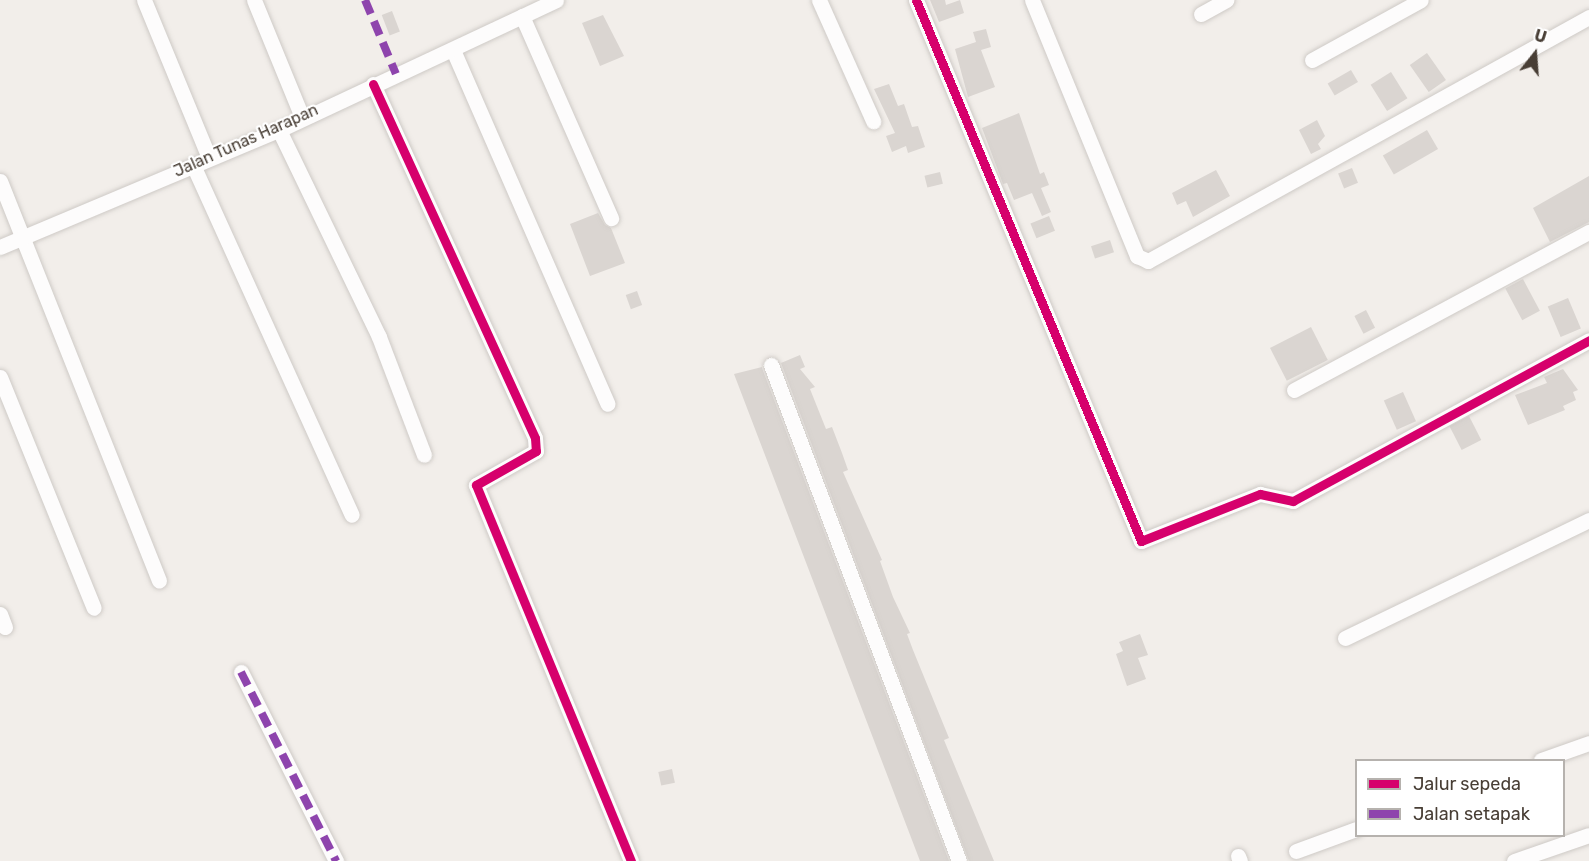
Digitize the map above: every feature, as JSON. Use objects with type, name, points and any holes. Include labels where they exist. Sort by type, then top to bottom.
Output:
[{"type":"street","points":[[144,0],[209,158]]},
{"type":"street","points":[[254,0],[302,117]]},
{"type":"street","name":"Jalan Tunas Harapan","points":[[0,247],[279,130],[302,117],[453,50],[556,0]]},
{"type":"street","points":[[819,0],[873,121]]},
{"type":"street","points":[[916,0],[1141,541],[1260,494],[1293,501],[1589,340]]},
{"type":"street","points":[[1032,0],[1137,256],[1148,261],[1589,17]]},
{"type":"street","points":[[1201,14],[1226,0]]},
{"type":"street","points":[[1312,60],[1421,0]]},
{"type":"street","points":[[522,16],[611,218]]},
{"type":"street","points":[[453,50],[608,404]]},
{"type":"street","points":[[373,84],[535,438],[536,451],[476,485],[630,861]]},
{"type":"street","points":[[279,130],[379,337],[424,455]]},
{"type":"street","points":[[193,165],[352,515]]},
{"type":"street","points":[[0,181],[159,580]]},
{"type":"street","points":[[1294,390],[1589,232]]},
{"type":"street","points":[[771,365],[959,861]]},
{"type":"street","points":[[0,377],[94,608]]},
{"type":"street","points":[[1345,638],[1589,520]]},
{"type":"street","points":[[241,672],[336,861]]},
{"type":"street","points":[[1544,759],[1589,743]]},
{"type":"street","points":[[1296,851],[1355,829]]},
{"type":"street","points":[[1514,861],[1589,835]]},
{"type":"building","points":[[930,0],[945,0],[946,5],[960,0],[964,13],[939,22]]},
{"type":"building","points":[[392,11],[400,32],[390,35],[382,15]]},
{"type":"building","points":[[603,15],[624,56],[600,66],[582,23]]},
{"type":"building","points":[[986,29],[991,47],[981,50],[995,87],[968,97],[955,49],[976,42],[973,32]]},
{"type":"building","points":[[1427,53],[1446,80],[1429,92],[1410,65]]},
{"type":"building","points":[[1351,70],[1358,82],[1335,96],[1328,84]]},
{"type":"building","points":[[1391,72],[1407,98],[1387,111],[1371,85]]},
{"type":"building","points":[[889,84],[898,106],[904,104],[912,127],[918,126],[925,147],[908,153],[906,146],[892,152],[886,136],[895,133],[874,89]]},
{"type":"building","points":[[1019,113],[1040,174],[1044,172],[1049,185],[1041,188],[1051,212],[1042,216],[1032,193],[1014,200],[1007,183],[1003,184],[982,128]]},
{"type":"building","points":[[1317,120],[1325,136],[1318,144],[1321,149],[1311,154],[1299,130]]},
{"type":"building","points":[[1427,130],[1438,149],[1394,175],[1383,156]]},
{"type":"building","points":[[1352,168],[1358,183],[1344,188],[1338,174]]},
{"type":"building","points":[[1216,170],[1230,196],[1193,217],[1186,201],[1177,205],[1172,193]]},
{"type":"building","points":[[940,172],[943,184],[927,188],[924,176]]},
{"type":"building","points":[[1589,176],[1589,222],[1550,242],[1533,208]]},
{"type":"building","points":[[598,213],[605,225],[611,228],[625,263],[590,276],[570,224]]},
{"type":"building","points":[[1049,216],[1055,231],[1036,238],[1030,223]]},
{"type":"building","points":[[1110,240],[1114,252],[1095,259],[1091,246]]},
{"type":"building","points":[[1523,279],[1540,311],[1522,320],[1505,288]]},
{"type":"building","points":[[637,291],[642,305],[631,309],[626,295]]},
{"type":"building","points":[[1568,298],[1581,328],[1561,337],[1548,307]]},
{"type":"building","points":[[1366,310],[1375,328],[1363,334],[1354,316]]},
{"type":"building","points":[[1311,327],[1328,360],[1287,381],[1270,348]]},
{"type":"building","points":[[800,355],[805,367],[800,369],[815,387],[810,389],[826,429],[832,427],[848,470],[843,472],[882,560],[880,561],[893,597],[910,633],[907,634],[949,738],[944,740],[994,861],[969,861],[781,363]]},
{"type":"building","points":[[762,367],[949,861],[920,861],[734,374]]},
{"type":"building","points":[[1563,369],[1578,390],[1573,392],[1576,400],[1563,406],[1565,410],[1528,425],[1515,395],[1547,383],[1544,377]]},
{"type":"building","points":[[1403,392],[1416,421],[1397,430],[1384,401]]},
{"type":"building","points":[[1469,416],[1481,440],[1462,450],[1449,426]]},
{"type":"building","points":[[1140,634],[1148,655],[1138,658],[1146,679],[1127,686],[1116,654],[1123,651],[1119,642]]},
{"type":"building","points":[[672,769],[675,783],[661,786],[658,772]]},
{"type":"marked path","points":[[365,0],[396,74]]},
{"type":"marked path","points":[[241,672],[336,861]]},
{"type":"cycle path","points":[[916,0],[1141,541],[1260,494],[1293,501],[1589,340]]},
{"type":"cycle path","points":[[373,84],[535,438],[536,451],[476,485],[631,861]]}]
